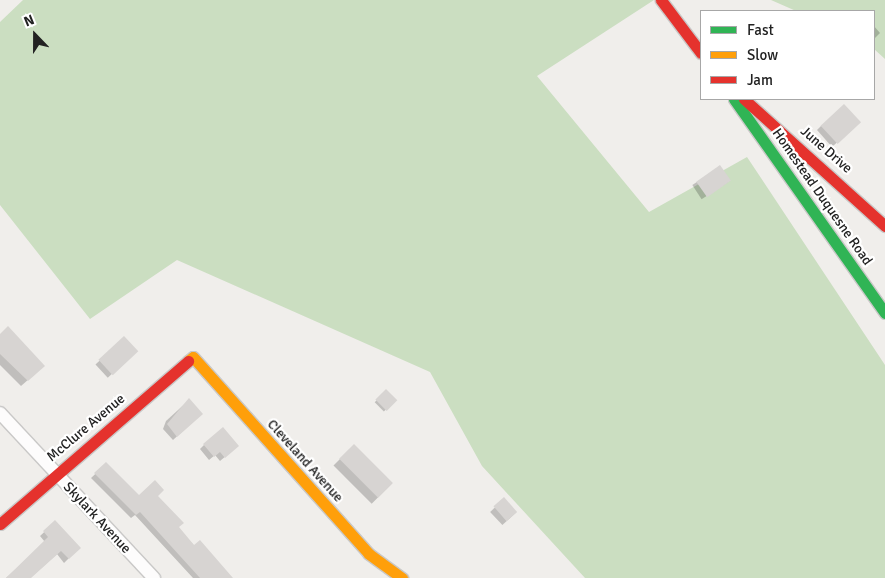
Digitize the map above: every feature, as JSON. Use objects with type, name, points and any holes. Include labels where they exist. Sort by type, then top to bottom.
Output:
[{"type":"street","points":[[661,0],[700,53]]},
{"type":"street","name":"Homestead Duquesne Road","points":[[735,100],[885,313]]},
{"type":"street","name":"June Drive","points":[[745,100],[885,226]]},
{"type":"street","name":"McClure Avenue","points":[[0,524],[55,473],[193,357]]},
{"type":"street","name":"Cleveland Avenue","points":[[193,357],[369,554],[402,578]]},
{"type":"street","name":"Skylark Avenue","points":[[0,413],[154,578]]},
{"type":"green space","points":[[23,0],[654,0],[537,76],[649,212],[747,157],[885,365],[885,578],[585,578],[482,466],[430,372],[177,260],[90,319],[0,205],[0,22]]},
{"type":"green space","points":[[771,0],[885,0],[885,59],[875,50],[875,10],[794,10]]},
{"type":"building","points":[[844,104],[861,122],[838,144],[821,126]]},
{"type":"building","points":[[720,165],[731,181],[707,197],[696,182]]},
{"type":"building","points":[[8,326],[45,366],[28,381],[0,354],[0,334]]},
{"type":"building","points":[[124,336],[138,351],[113,375],[98,360]]},
{"type":"building","points":[[386,389],[397,400],[387,411],[375,400]]},
{"type":"building","points":[[189,398],[203,414],[177,437],[167,424]]},
{"type":"building","points":[[223,427],[239,446],[225,458],[220,452],[214,457],[203,444]]},
{"type":"building","points":[[354,444],[393,483],[378,498],[339,459]]},
{"type":"building","points":[[106,462],[139,495],[155,480],[164,490],[158,496],[184,523],[179,527],[194,545],[200,540],[233,578],[200,578],[140,512],[136,515],[94,473]]},
{"type":"building","points":[[504,497],[517,512],[507,521],[493,506]]},
{"type":"building","points":[[55,520],[81,548],[69,559],[61,551],[31,578],[6,578],[48,537],[43,531]]},
{"type":"traffic: fast","points":[[735,100],[885,313]]},
{"type":"traffic: slow","points":[[188,361],[193,357],[369,554],[402,578]]},
{"type":"traffic: jam","points":[[661,0],[700,52]]},
{"type":"traffic: jam","points":[[745,100],[885,226]]},
{"type":"traffic: jam","points":[[0,524],[188,361]]}]
